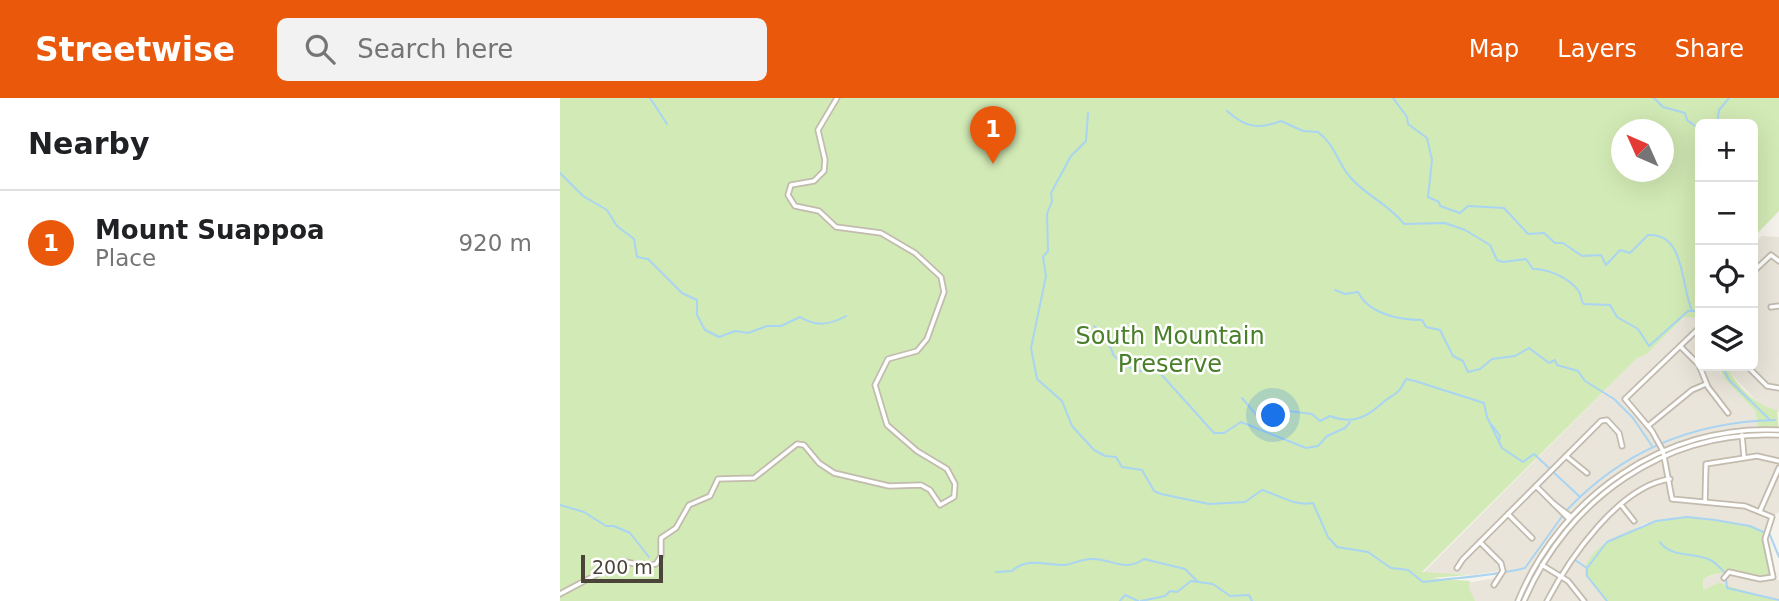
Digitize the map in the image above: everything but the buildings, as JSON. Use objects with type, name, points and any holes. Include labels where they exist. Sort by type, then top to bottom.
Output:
[{"type":"street","points":[[560,594],[624,560],[642,566],[654,565],[660,559],[661,538],[676,528],[689,505],[710,495],[718,479],[754,478],[797,444],[804,445],[820,463],[837,474],[889,486],[920,485],[932,492],[940,505],[954,496],[955,486],[947,469],[917,451],[888,427],[875,391],[876,380],[888,359],[916,351],[927,339],[944,292],[942,279],[922,258],[887,236],[870,229],[836,227],[819,211],[795,206],[788,195],[792,185],[816,180],[824,172],[825,160],[818,130],[837,98]]},
{"type":"street","points":[[1758,267],[1771,255],[1779,261]]},
{"type":"street","points":[[1771,307],[1779,306]]},
{"type":"street","points":[[1695,332],[1625,400],[1657,440],[1670,480],[1672,499],[1760,511],[1772,517],[1765,539],[1773,577],[1760,579],[1729,572],[1724,578]]},
{"type":"street","points":[[1681,347],[1699,365],[1706,384],[1728,413]]},
{"type":"street","points":[[1752,371],[1767,386],[1779,388]]},
{"type":"street","points":[[1648,426],[1692,390],[1706,384]]},
{"type":"street","points":[[1457,568],[1605,419],[1619,433],[1622,446]]},
{"type":"street","points":[[1742,433],[1744,457]]},
{"type":"street","points":[[1521,601],[1540,564],[1570,518],[1619,478],[1662,451],[1742,433],[1779,433]]},
{"type":"street","points":[[1566,456],[1587,473]]},
{"type":"street","points":[[1705,502],[1703,466],[1744,457],[1763,456],[1779,461]]},
{"type":"street","points":[[1760,511],[1779,468]]},
{"type":"street","points":[[1547,601],[1586,540],[1622,506],[1650,487],[1670,480]]},
{"type":"street","points":[[1536,486],[1570,518]]},
{"type":"street","points":[[1622,506],[1634,521]]},
{"type":"street","points":[[1508,514],[1532,538]]},
{"type":"street","points":[[1480,542],[1501,563],[1503,571],[1494,585]]},
{"type":"street","points":[[1540,564],[1561,576],[1584,601]]},
{"type":"shaded area","points":[[1762,236],[1779,237],[1779,412],[1761,406],[1729,371],[1758,371],[1758,240]]},
{"type":"shaded area","points":[[1684,317],[1695,317],[1695,371],[1720,371],[1755,411],[1759,433],[1729,435],[1690,443],[1653,457],[1613,481],[1563,529],[1546,553],[1521,601],[1474,601],[1466,583],[1496,578],[1498,571],[1476,575],[1423,573],[1637,358],[1647,354]]},
{"type":"shaded area","points":[[1779,437],[1779,512],[1772,517],[1766,535],[1750,525],[1686,517],[1644,524],[1606,543],[1586,567],[1585,575],[1606,601],[1526,601],[1546,561],[1580,516],[1621,481],[1661,459],[1704,443],[1732,438]]},
{"type":"shaded area","points":[[1727,570],[1779,580],[1779,599],[1727,588],[1703,591],[1702,579]]},
{"type":"green space","name":"South Mountain Preserve","points":[[560,98],[1779,98],[1779,211],[1758,233],[1758,119],[1695,119],[1695,318],[1684,317],[1647,354],[1637,358],[1422,572],[1469,575],[1431,578],[1470,581],[1469,588],[1475,601],[560,601]]},
{"type":"green space","points":[[1720,371],[1730,371],[1748,394],[1762,405],[1777,410],[1779,432],[1759,433],[1755,411]]},
{"type":"green space","points":[[1686,517],[1750,525],[1766,535],[1773,577],[1722,573],[1703,579],[1703,590],[1719,583],[1779,601],[1606,601],[1585,575],[1588,562],[1596,550],[1609,541],[1641,527]]},
{"type":"waterway","points":[[650,98],[667,124]]},
{"type":"waterway","points":[[1393,98],[1407,117],[1408,124],[1427,138],[1432,160],[1428,197],[1439,202],[1440,206],[1460,213],[1468,206],[1504,208],[1528,234],[1544,233],[1555,243],[1563,243],[1582,256],[1601,255],[1606,265],[1620,250],[1630,253],[1648,235],[1660,236],[1669,242],[1680,262],[1692,311]]},
{"type":"waterway","points":[[1654,98],[1663,107],[1685,113],[1687,120],[1695,126]]},
{"type":"waterway","points":[[1718,119],[1719,110],[1729,98]]},
{"type":"waterway","points":[[1227,111],[1246,124],[1259,126],[1281,121],[1303,131],[1318,132],[1329,143],[1350,177],[1404,224],[1445,223],[1465,230],[1490,245],[1497,260],[1503,262],[1526,259],[1533,269],[1551,272],[1569,281],[1579,292],[1584,304],[1610,305],[1617,317],[1638,329],[1649,346],[1688,311],[1695,311]]},
{"type":"waterway","points":[[1088,113],[1086,141],[1071,156],[1051,193],[1052,201],[1047,214],[1048,251],[1043,257],[1046,276],[1031,348],[1037,379],[1062,401],[1072,426],[1094,450],[1105,456],[1116,457],[1122,467],[1142,470],[1154,491],[1161,494],[1209,504],[1245,502],[1262,490],[1294,502],[1313,503],[1328,537],[1337,547],[1368,552],[1391,568],[1408,570],[1423,582],[1525,568],[1563,515]]},
{"type":"waterway","points":[[560,173],[583,196],[607,210],[617,226],[634,239],[637,257],[648,259],[682,293],[697,300],[697,315],[705,330],[719,337],[735,331],[748,333],[767,326],[781,326],[800,317],[823,324],[846,316]]},
{"type":"waterway","points":[[1335,290],[1345,294],[1358,292],[1363,300],[1377,311],[1404,319],[1422,320],[1426,327],[1440,330],[1453,356],[1463,361],[1468,372],[1480,369],[1492,359],[1515,356],[1529,348],[1549,363],[1555,360],[1557,365],[1578,371],[1585,381],[1614,399],[1633,418],[1652,446]]},
{"type":"waterway","points":[[1094,326],[1106,337],[1114,356],[1136,372],[1152,368],[1160,373],[1214,433],[1224,433],[1241,422],[1306,448],[1318,446],[1327,436],[1345,428],[1350,422]]},
{"type":"waterway","points":[[1724,371],[1729,380],[1769,419]]},
{"type":"waterway","points":[[1242,398],[1259,418],[1272,415],[1277,418],[1288,411],[1312,414],[1320,421],[1330,416],[1351,420],[1374,410],[1397,392],[1406,379],[1415,381],[1484,403],[1487,417],[1502,448],[1523,462],[1534,454],[1579,496]]},
{"type":"waterway","points":[[1566,511],[1611,472],[1635,456],[1661,444],[1716,427],[1775,420]]},
{"type":"waterway","points":[[1492,425],[1500,436],[1499,441]]},
{"type":"waterway","points":[[560,505],[584,512],[606,526],[614,526],[630,533],[649,557]]},
{"type":"waterway","points":[[1575,560],[1587,568],[1607,542],[1656,521],[1687,517],[1750,526],[1770,535],[1779,557]]},
{"type":"waterway","points":[[1660,542],[1670,550],[1711,560],[1726,574]]},
{"type":"waterway","points":[[996,572],[1012,571],[1030,563],[1064,565],[1098,559],[1130,565],[1144,559],[1185,569],[1198,582]]},
{"type":"waterway","points":[[1587,569],[1587,576],[1607,601]]},
{"type":"waterway","points":[[1726,579],[1727,588],[1779,600]]},
{"type":"waterway","points":[[1141,601],[1165,596],[1170,591],[1177,592],[1191,581],[1213,584],[1230,596],[1249,595],[1252,601]]},
{"type":"waterway","points":[[1120,601],[1125,595],[1138,601]]},
{"type":"place","name":"Mount Suappoa","points":[[993,164]]}]
